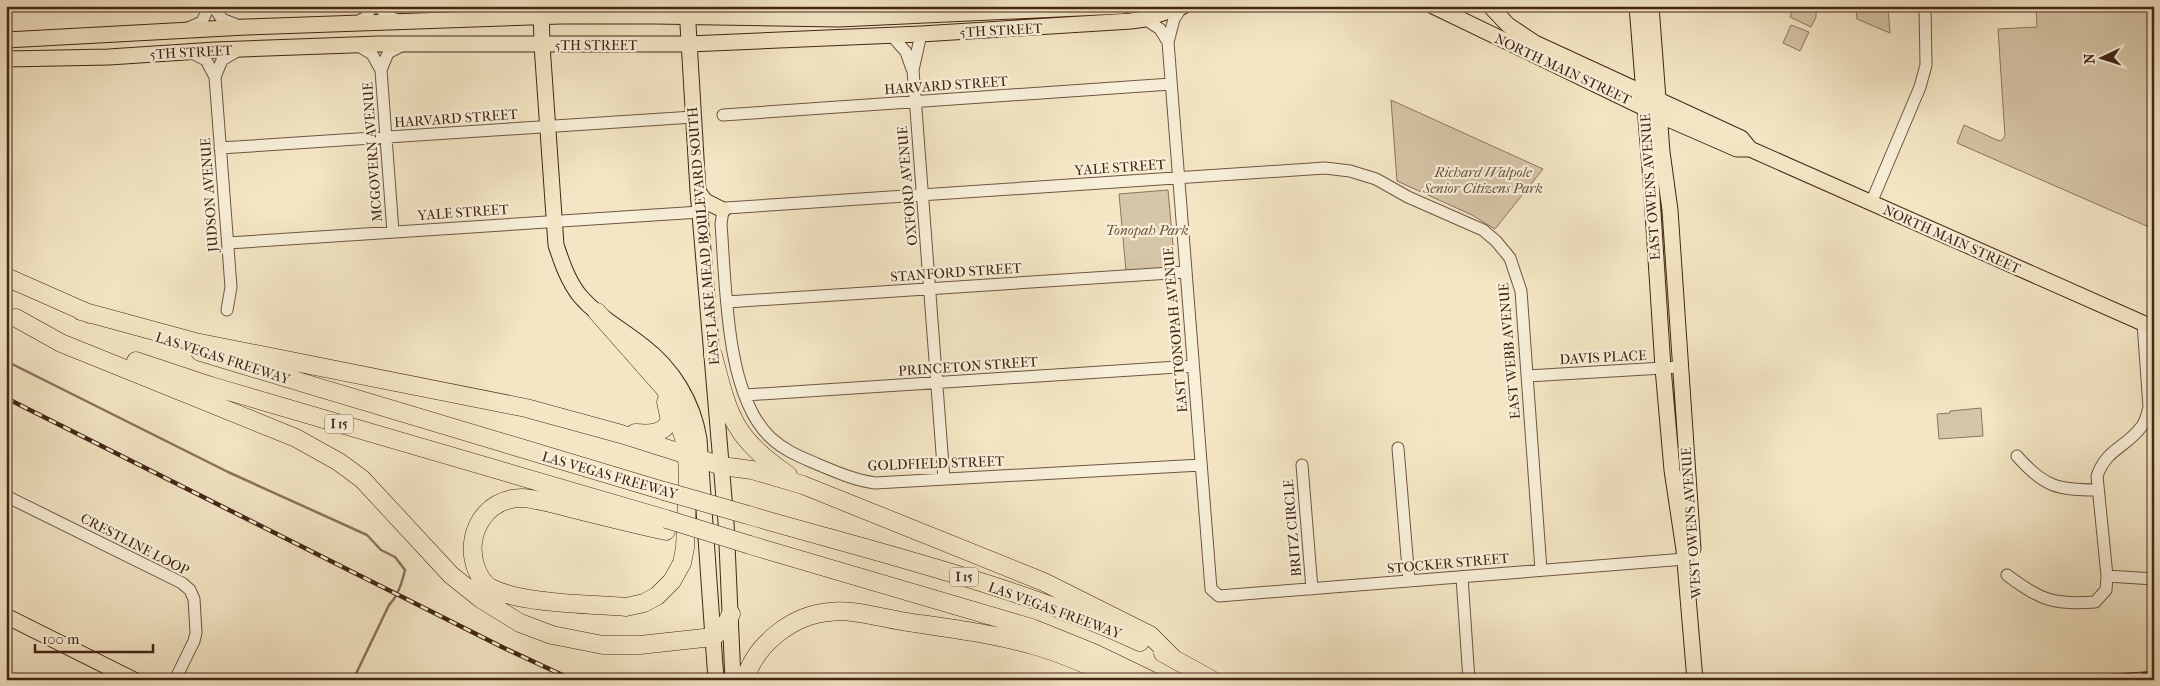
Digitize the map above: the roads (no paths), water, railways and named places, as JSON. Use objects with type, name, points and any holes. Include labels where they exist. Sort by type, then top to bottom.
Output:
[{"type":"highway","name":"LAS VEGAS FREEWAY","points":[[6,277],[81,311],[213,357],[664,491],[967,578],[1045,604],[1126,635],[1212,680]]},
{"type":"highway","points":[[81,311],[195,342],[517,406],[621,434],[722,466],[752,470],[803,485],[1044,582],[1150,635],[1173,658]]},
{"type":"highway","points":[[597,312],[665,389],[693,457],[688,472],[685,548],[682,563],[672,581],[658,596],[644,603],[626,607],[510,596],[489,587],[479,577],[472,557],[472,543],[478,524],[486,513],[496,504],[522,498],[666,525]]},
{"type":"highway","points":[[11,315],[61,343],[296,438],[339,462],[369,486],[451,575],[481,599],[520,623],[552,636],[603,645],[640,645],[713,637],[724,628],[732,614]]},
{"type":"highway","name":"LAS VEGAS FREEWAY","points":[[11,315],[211,386],[666,525],[1032,628],[1094,653],[1150,680]]},
{"type":"highway","points":[[713,355],[726,403],[739,431],[765,459],[803,485]]},
{"type":"highway","points":[[621,434],[655,433],[668,425],[670,415],[668,408],[661,389],[652,375]]},
{"type":"highway","points":[[745,680],[760,652],[778,632],[804,618],[829,612],[916,623],[1029,644],[1120,680]]},
{"type":"main road","name":"5TH STREET","points":[[6,40],[246,27],[404,23],[541,12],[687,11],[839,18],[921,11],[1030,10],[1122,6]]},
{"type":"main road","name":"5TH STREET","points":[[6,59],[109,57],[242,49],[357,45],[689,44],[892,36],[1111,23],[1145,19],[1183,6]]},
{"type":"main road","name":"NORTH MAIN STREET","points":[[1434,6],[1659,108],[1741,138],[1750,149]]},
{"type":"main road","name":"NORTH MAIN STREET","points":[[1490,6],[1508,25],[1535,42],[1644,101]]},
{"type":"main road","name":"EAST OWENS AVENUE","points":[[1637,6],[1658,305],[1671,367]]},
{"type":"main road","name":"EAST OWENS AVENUE","points":[[1651,6],[1662,152],[1670,210],[1671,367]]},
{"type":"main road","points":[[1020,29],[1030,10]]},
{"type":"main road","name":"EAST LAKE MEAD BOULEVARD SOUTH","points":[[687,11],[698,191],[726,522],[732,614],[733,680]]},
{"type":"main road","points":[[541,12],[554,221],[556,245],[562,266],[580,296],[597,312],[644,346],[672,375],[685,396],[696,423],[693,457],[704,516],[716,680]]},
{"type":"main road","name":"NORTH MAIN STREET","points":[[1659,108],[1693,130],[1737,149],[1750,149],[2148,326]]},
{"type":"main road","points":[[1662,152],[1674,134],[1680,131],[1693,130]]},
{"type":"main road","points":[[698,191],[705,201],[723,210]]},
{"type":"main road","name":"WEST OWENS AVENUE","points":[[1671,367],[1680,469],[1704,680]]},
{"type":"main road","name":"WEST OWENS AVENUE","points":[[1680,469],[1694,680]]},
{"type":"main road","points":[[6,616],[134,680]]},
{"type":"street","points":[[178,31],[202,22],[211,6],[225,22],[246,27]]},
{"type":"street","points":[[354,23],[366,17],[372,6]]},
{"type":"street","points":[[379,6],[386,15],[404,23]]},
{"type":"street","name":"EAST TONOPAH AVENUE","points":[[1183,6],[1174,19],[1168,42],[1211,589],[1214,594]]},
{"type":"street","points":[[1871,203],[1922,80],[1926,66],[1926,6]]},
{"type":"street","points":[[1145,19],[1160,30],[1168,42]]},
{"type":"street","name":"OXFORD AVENUE","points":[[913,70],[922,34]]},
{"type":"street","name":"OXFORD AVENUE","points":[[892,36],[906,52],[913,70],[944,478]]},
{"type":"street","name":"MCGOVERN AVENUE","points":[[381,70],[388,54],[404,44]]},
{"type":"street","name":"MCGOVERN AVENUE","points":[[357,45],[372,54],[381,70],[393,232]]},
{"type":"street","points":[[215,77],[224,58],[242,49]]},
{"type":"street","name":"JUDSON AVENUE","points":[[190,52],[206,60],[215,77],[231,287],[227,310]]},
{"type":"street","name":"HARVARD STREET","points":[[723,115],[1171,84]]},
{"type":"street","name":"HARVARD STREET","points":[[220,148],[693,117]]},
{"type":"street","name":"YALE STREET","points":[[723,210],[726,208],[1325,168],[1350,171],[1376,179],[1408,197],[1483,230],[1500,246]]},
{"type":"street","name":"GOLDFIELD STREET","points":[[723,210],[721,224],[730,335],[745,395],[752,414],[770,438],[790,453],[847,476],[875,482],[1201,465]]},
{"type":"street","name":"YALE STREET","points":[[228,243],[700,212]]},
{"type":"street","name":"EAST WEBB AVENUE","points":[[1500,246],[1513,265],[1521,291],[1542,570]]},
{"type":"street","name":"STANFORD STREET","points":[[728,302],[1186,272]]},
{"type":"street","points":[[2007,575],[2041,597],[2065,604],[2095,602],[2106,590],[2107,576],[2097,476],[2101,463],[2111,452],[2126,442],[2141,428],[2149,407],[2148,326]]},
{"type":"street","name":"PRINCETON STREET","points":[[745,395],[1193,366]]},
{"type":"street","name":"DAVIS PLACE","points":[[1527,376],[1671,367]]},
{"type":"street","points":[[1398,448],[1409,581]]},
{"type":"street","points":[[2017,456],[2032,474],[2045,482],[2068,490],[2097,490]]},
{"type":"street","name":"BRITZ CIRCLE","points":[[1302,465],[1312,589]]},
{"type":"street","name":"CRESTLINE LOOP","points":[[6,496],[182,583],[190,590],[194,599],[196,633],[175,680]]},
{"type":"street","name":"STOCKER STREET","points":[[1214,594],[1219,596],[1685,559]]},
{"type":"street","points":[[1462,576],[1469,680]]},
{"type":"street","points":[[2107,576],[2154,579]]},
{"type":"waterway","points":[[6,361],[228,472],[367,535],[381,550],[395,557],[405,570],[401,584],[353,680]]},
{"type":"railway","points":[[6,398],[504,648],[573,680]]},
{"type":"railway","points":[[2054,680],[2154,673]]},
{"type":"park label","name":"Richard Walpole Senior Citizens Park","points":[[1483,180]]},
{"type":"park label","name":"Tonopah Park","points":[[1147,230]]}]
